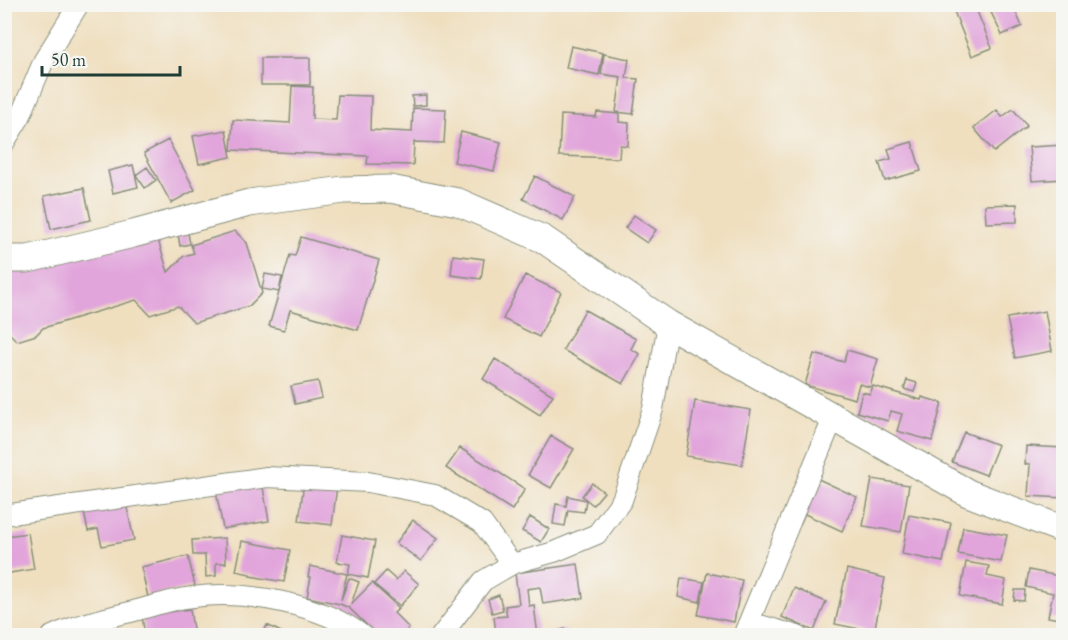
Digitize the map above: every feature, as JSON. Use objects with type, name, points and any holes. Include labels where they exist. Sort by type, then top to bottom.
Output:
[{"type":"main road","points":[[4,259],[28,259],[249,203],[344,190],[390,189],[458,202],[543,239],[668,324],[968,493],[1064,530]]},
{"type":"street","points":[[4,142],[20,117],[44,60],[79,4]]},
{"type":"street","points":[[441,636],[483,581],[512,564],[554,552],[597,534],[622,500],[653,409],[668,324]]},
{"type":"street","points":[[798,636],[746,629],[834,416]]},
{"type":"street","points":[[4,514],[267,477],[368,482],[435,495],[482,523],[512,564]]},
{"type":"street","points":[[52,636],[73,626],[193,597],[250,595],[308,609],[354,628],[363,636]]},
{"type":"building","points":[[951,4],[974,4],[992,48],[972,56]]},
{"type":"building","points":[[987,4],[1012,4],[1022,26],[1002,35]]},
{"type":"building","points":[[571,46],[603,53],[599,75],[566,68]]},
{"type":"building","points":[[604,54],[629,59],[626,78],[638,79],[633,114],[616,112],[621,77],[601,74]]},
{"type":"building","points":[[261,58],[310,58],[310,85],[261,85]]},
{"type":"building","points":[[292,86],[313,87],[312,119],[336,120],[338,95],[371,96],[370,130],[412,132],[413,108],[446,109],[444,143],[414,142],[413,165],[367,164],[368,156],[231,150],[233,120],[290,123]]},
{"type":"building","points":[[426,95],[426,105],[413,106],[412,96]]},
{"type":"building","points":[[1013,109],[1027,126],[994,152],[974,128],[997,110],[1002,117]]},
{"type":"building","points":[[597,112],[619,114],[619,122],[629,123],[628,146],[620,145],[619,158],[559,156],[561,115],[596,117]]},
{"type":"building","points":[[226,130],[231,157],[199,164],[193,136]]},
{"type":"building","points":[[461,132],[501,142],[494,171],[454,162]]},
{"type":"building","points":[[168,140],[195,190],[171,203],[144,153]]},
{"type":"building","points":[[912,142],[921,171],[885,181],[879,162],[891,159],[888,149]]},
{"type":"building","points":[[1064,145],[1064,179],[1032,181],[1029,147]]},
{"type":"building","points":[[133,165],[138,187],[113,193],[108,171]]},
{"type":"building","points":[[147,167],[156,180],[145,188],[136,175]]},
{"type":"building","points":[[535,176],[575,197],[563,220],[523,199]]},
{"type":"building","points":[[84,188],[91,220],[51,229],[44,196]]},
{"type":"building","points":[[1017,204],[1017,222],[986,223],[985,205]]},
{"type":"building","points":[[634,215],[656,230],[647,243],[625,228]]},
{"type":"building","points":[[235,231],[247,243],[262,293],[249,306],[194,323],[178,306],[150,315],[136,300],[43,328],[36,335],[17,341],[4,328],[4,269],[158,240],[168,272],[184,256],[194,253],[191,245]]},
{"type":"building","points":[[188,233],[190,244],[180,246],[178,234]]},
{"type":"building","points":[[301,237],[379,260],[358,330],[290,310],[284,330],[269,326],[290,255],[295,256]]},
{"type":"building","points":[[453,255],[484,259],[481,279],[451,275]]},
{"type":"building","points":[[265,274],[282,277],[279,292],[262,289]]},
{"type":"building","points":[[525,275],[561,292],[539,337],[503,319]]},
{"type":"building","points":[[585,310],[636,339],[631,349],[640,354],[623,384],[563,350]]},
{"type":"building","points":[[1045,311],[1052,351],[1015,358],[1007,318]]},
{"type":"building","points":[[847,350],[878,359],[870,387],[859,384],[855,399],[805,385],[814,354],[844,362]]},
{"type":"building","points":[[495,359],[553,395],[540,415],[483,379]]},
{"type":"building","points":[[907,380],[917,383],[914,392],[904,389]]},
{"type":"building","points":[[318,381],[322,398],[295,404],[291,386]]},
{"type":"building","points":[[873,386],[921,400],[922,397],[942,403],[932,441],[897,431],[902,414],[891,411],[888,421],[857,412],[862,392],[870,394]]},
{"type":"building","points":[[695,401],[751,410],[742,465],[686,456]]},
{"type":"building","points":[[964,432],[998,445],[986,475],[952,462]]},
{"type":"building","points":[[551,436],[574,449],[551,488],[528,475]]},
{"type":"building","points":[[1026,446],[1064,448],[1064,498],[1028,496],[1030,464],[1025,464]]},
{"type":"building","points":[[460,448],[525,489],[512,510],[446,468]]},
{"type":"building","points":[[814,477],[857,497],[842,531],[798,511]]},
{"type":"building","points":[[872,479],[909,485],[901,532],[863,526]]},
{"type":"building","points":[[262,482],[269,521],[223,529],[216,491]]},
{"type":"building","points":[[304,482],[337,486],[332,525],[299,521]]},
{"type":"building","points":[[592,483],[604,492],[593,505],[582,496]]},
{"type":"building","points":[[568,496],[586,500],[584,512],[568,510],[565,526],[553,524],[556,504],[566,506]]},
{"type":"building","points":[[126,503],[134,540],[102,546],[98,529],[88,531],[84,512]]},
{"type":"building","points":[[909,515],[951,523],[943,562],[902,554]]},
{"type":"building","points":[[530,517],[549,529],[541,542],[522,531]]},
{"type":"building","points":[[413,520],[438,538],[421,561],[396,543]]},
{"type":"building","points":[[963,527],[1007,535],[1001,562],[958,554]]},
{"type":"building","points":[[28,533],[34,569],[4,574],[6,536]]},
{"type":"building","points":[[342,535],[375,541],[368,578],[348,574],[350,564],[337,562]]},
{"type":"building","points":[[225,538],[226,563],[216,563],[216,576],[206,577],[205,555],[193,555],[192,540]]},
{"type":"building","points":[[242,541],[290,550],[284,582],[236,571]]},
{"type":"building","points":[[188,556],[195,586],[148,597],[141,567]]},
{"type":"building","points":[[966,562],[989,566],[987,576],[1006,580],[1002,604],[960,596]]},
{"type":"building","points":[[578,564],[583,598],[543,604],[540,587],[527,589],[529,606],[534,605],[538,636],[507,636],[506,631],[496,633],[494,617],[507,616],[505,606],[519,604],[515,573]]},
{"type":"building","points":[[310,566],[347,574],[341,600],[349,578],[359,582],[351,604],[372,583],[399,608],[394,613],[409,628],[402,636],[378,636],[349,608],[307,597],[311,577],[308,577]]},
{"type":"building","points":[[847,569],[885,578],[874,632],[835,624]]},
{"type":"building","points":[[1029,570],[1064,577],[1064,620],[1048,617],[1053,593],[1026,587]]},
{"type":"building","points":[[386,571],[396,580],[404,571],[419,584],[400,606],[374,584]]},
{"type":"building","points":[[707,573],[742,580],[734,622],[698,615]]},
{"type":"building","points":[[681,578],[704,582],[700,602],[678,597]]},
{"type":"building","points":[[794,588],[826,602],[814,631],[782,617]]},
{"type":"building","points":[[1015,590],[1025,590],[1024,601],[1014,600]]},
{"type":"building","points":[[499,595],[503,610],[492,613],[488,599]]},
{"type":"building","points":[[190,609],[194,636],[145,636],[142,616]]},
{"type":"building","points":[[267,625],[289,636],[262,636]]},
{"type":"building","points":[[565,629],[566,636],[549,636],[549,633]]}]
